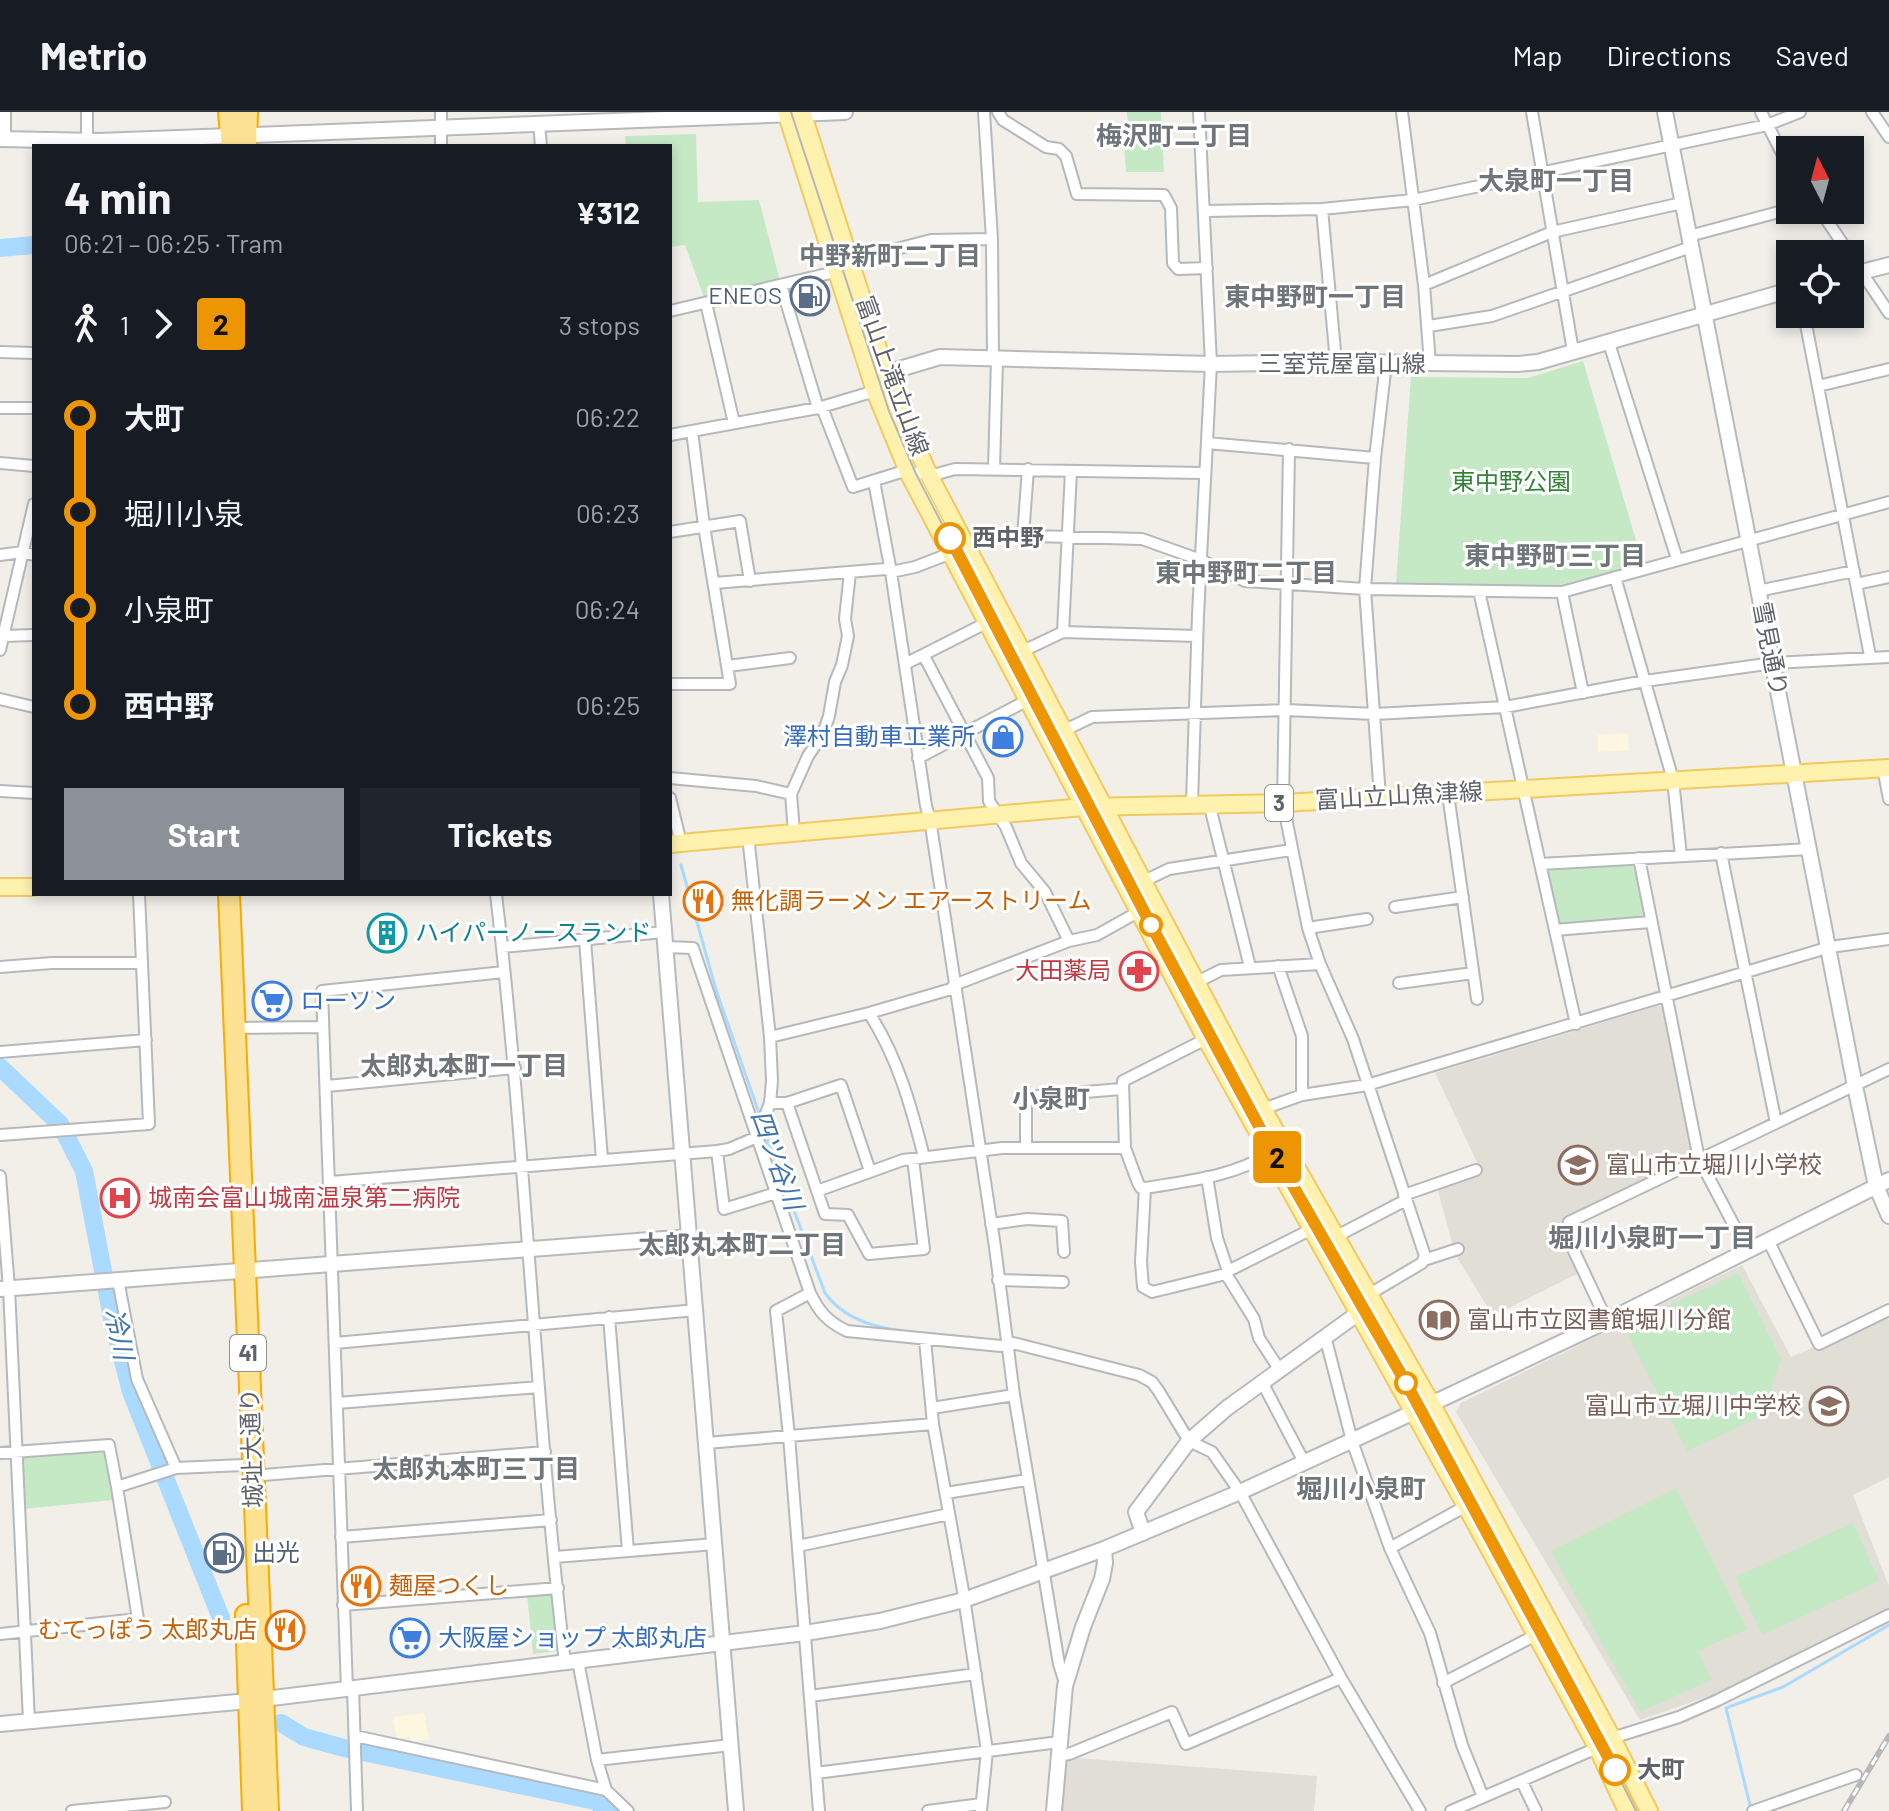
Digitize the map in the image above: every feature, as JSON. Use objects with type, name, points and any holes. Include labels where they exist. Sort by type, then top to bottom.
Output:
[{"type":"highway","points":[[229,112],[239,141]]},
{"type":"highway","points":[[239,141],[247,112]]},
{"type":"highway","name":"城址大通り","points":[[217,896],[240,1272]]},
{"type":"highway","name":"城址大通り","points":[[229,896],[256,1700],[253,1811]]},
{"type":"highway","name":"城址大通り","points":[[256,1700],[268,1811]]},
{"type":"main road","name":"富山上滝立山線","points":[[794,113],[850,261],[898,406],[988,622],[1206,1039],[1536,1635],[1649,1811]]},
{"type":"main road","name":"富山上滝立山線","points":[[794,113],[835,272],[875,391],[909,474],[1023,651],[1263,1109],[1431,1403],[1605,1742],[1627,1811]]},
{"type":"main road","name":"富山立山魚津線","points":[[675,843],[1083,807],[1283,803],[1886,768]]},
{"type":"main road","points":[[0,887],[32,887]]},
{"type":"street","points":[[5,112],[3,139],[87,144],[314,140],[512,119],[539,124],[600,117],[845,112]]},
{"type":"street","points":[[87,112],[87,144]]},
{"type":"street","points":[[441,112],[441,144]]},
{"type":"street","points":[[984,112],[992,239],[994,468]]},
{"type":"street","points":[[998,112],[1003,120],[1046,147],[1059,149],[1066,156],[1077,194],[1164,195],[1171,208],[1173,263],[1178,269],[1207,268]]},
{"type":"street","points":[[1192,803],[1211,364],[1199,112]]},
{"type":"street","points":[[1402,112],[1429,326],[1430,364]]},
{"type":"street","points":[[1532,112],[1573,351]]},
{"type":"street","name":"雪見通り","points":[[1665,112],[1855,1086],[1889,1216]]},
{"type":"street","points":[[1761,112],[1776,142]]},
{"type":"street","points":[[1205,211],[1322,209],[1413,200],[1767,125],[1800,112]]},
{"type":"street","points":[[1872,112],[1889,137]]},
{"type":"street","points":[[539,124],[541,144]]},
{"type":"street","points":[[1424,285],[1552,232],[1682,203]]},
{"type":"street","points":[[1322,209],[1336,362]]},
{"type":"street","points":[[1429,326],[1492,316],[1690,241],[1776,213]]},
{"type":"street","points":[[850,261],[931,240],[992,239]]},
{"type":"street","points":[[1864,271],[1889,265]]},
{"type":"street","points":[[672,311],[835,272]]},
{"type":"street","points":[[1864,282],[1889,313]]},
{"type":"street","points":[[781,285],[818,408],[823,410],[853,487],[901,472],[929,475],[955,469],[1205,473]]},
{"type":"street","name":"三室荒屋富山線","points":[[886,373],[940,357],[1211,364],[1518,364],[1538,362],[1776,294]]},
{"type":"street","points":[[706,303],[734,423]]},
{"type":"street","points":[[1807,328],[1870,656]]},
{"type":"street","points":[[1608,340],[1677,559]]},
{"type":"street","points":[[0,352],[32,353]]},
{"type":"street","points":[[1380,797],[1365,589],[1386,363]]},
{"type":"street","points":[[1818,386],[1889,369]]},
{"type":"street","points":[[672,431],[692,431],[818,408],[875,391]]},
{"type":"street","points":[[0,408],[32,408]]},
{"type":"street","points":[[672,684],[730,684],[692,431]]},
{"type":"street","points":[[1207,443],[1375,458]]},
{"type":"street","points":[[1289,449],[1283,803],[1308,928],[1320,964],[1353,1039],[1424,1260]]},
{"type":"street","points":[[0,463],[32,466]]},
{"type":"street","points":[[1023,536],[1028,469]]},
{"type":"street","points":[[1063,632],[1071,471]]},
{"type":"street","points":[[874,481],[930,819],[1027,1480],[1065,1686]]},
{"type":"street","points":[[714,583],[886,569],[891,572],[915,567],[998,535],[1142,539],[1201,560],[1245,581],[1365,589],[1562,592],[1889,502]]},
{"type":"street","points":[[0,650],[28,554],[32,517]]},
{"type":"street","points":[[672,532],[740,521],[750,581]]},
{"type":"street","points":[[0,555],[28,554]]},
{"type":"street","points":[[1758,591],[1854,571]]},
{"type":"street","points":[[794,832],[791,794],[808,756],[823,734],[842,665],[848,636],[845,619],[850,572]]},
{"type":"street","points":[[1615,577],[1673,780],[1681,856]]},
{"type":"street","points":[[1856,584],[1889,577]]},
{"type":"street","points":[[1479,591],[1576,1024]]},
{"type":"street","points":[[1562,592],[1583,693]]},
{"type":"street","points":[[905,664],[988,622]]},
{"type":"street","points":[[1023,651],[1063,632],[1197,636]]},
{"type":"street","points":[[3,636],[32,635]]},
{"type":"street","points":[[924,656],[988,778],[989,801],[1006,827],[1021,863],[1045,892],[1069,941]]},
{"type":"street","points":[[1065,730],[1092,717],[1286,710],[1375,714],[1505,707],[1645,681],[1773,663],[1889,657]]},
{"type":"street","points":[[728,666],[790,658]]},
{"type":"street","points":[[0,699],[32,707]]},
{"type":"street","points":[[918,758],[1028,700]]},
{"type":"street","points":[[1886,768],[1889,799]]},
{"type":"street","points":[[672,778],[756,786],[791,794]]},
{"type":"street","points":[[0,791],[32,793]]},
{"type":"street","points":[[1448,794],[1477,999]]},
{"type":"street","points":[[1209,803],[1250,967]]},
{"type":"street","points":[[672,816],[675,843]]},
{"type":"street","points":[[330,1182],[717,1151],[757,1137],[770,1103],[772,1081],[748,836]]},
{"type":"street","points":[[1540,864],[1810,849]]},
{"type":"street","points":[[1144,881],[1169,869],[1291,850]]},
{"type":"street","points":[[1721,853],[1776,1123]]},
{"type":"street","points":[[1639,858],[1699,1159],[1747,1250]]},
{"type":"street","points":[[0,1135],[149,1124],[139,896]]},
{"type":"street","points":[[496,896],[515,1068],[558,1588],[572,1662],[606,1790],[628,1811]]},
{"type":"street","points":[[661,896],[736,1811]]},
{"type":"street","points":[[1395,907],[1463,897]]},
{"type":"street","points":[[770,1037],[951,989],[954,985],[1069,941],[1097,935],[1138,912]]},
{"type":"street","points":[[1308,928],[1367,919]]},
{"type":"street","points":[[1555,930],[1650,922]]},
{"type":"street","points":[[502,947],[585,940],[665,939],[693,948],[810,1293],[822,1315],[847,1331],[925,1340],[1013,1343],[1139,1375],[1152,1382],[1189,1441],[1212,1452],[1240,1492],[1341,1678],[1420,1811]]},
{"type":"street","points":[[1263,1109],[1302,1095],[1367,1085],[1830,947],[1889,939]]},
{"type":"street","points":[[585,940],[602,1159]]},
{"type":"street","points":[[0,967],[52,963],[141,963]]},
{"type":"street","points":[[1195,983],[1221,970],[1320,964]]},
{"type":"street","points":[[1278,966],[1302,1036],[1302,1095]]},
{"type":"street","points":[[357,1811],[355,1736],[343,1605],[322,991],[504,972]]},
{"type":"street","points":[[1399,983],[1473,973]]},
{"type":"street","points":[[787,1103],[825,1214],[848,1215],[869,1254],[924,1249],[919,1158],[906,1088],[883,1035],[869,1013]]},
{"type":"street","points":[[235,1028],[323,1027]]},
{"type":"street","points":[[1206,1039],[1123,1081],[1125,1148],[1138,1183],[1145,1188],[1207,1177],[1234,1171],[1269,1154]]},
{"type":"street","points":[[0,1052],[146,1040]]},
{"type":"street","points":[[327,1086],[515,1068]]},
{"type":"street","points":[[1607,1321],[1566,1234],[1569,1222],[1889,1069]]},
{"type":"street","points":[[770,1103],[787,1103],[841,1085],[870,1171]]},
{"type":"street","points":[[1026,1148],[1026,1097],[1121,1089]]},
{"type":"street","points":[[817,1191],[870,1171],[919,1158],[980,1150],[1125,1148]]},
{"type":"street","points":[[717,1151],[724,1209],[776,1193]]},
{"type":"street","points":[[1335,1237],[1405,1198],[1476,1170]]},
{"type":"street","points":[[0,1176],[6,1362],[16,1452],[29,1721]]},
{"type":"street","points":[[1207,1177],[1217,1238],[1227,1272],[1254,1319],[1259,1338],[1279,1369]]},
{"type":"street","points":[[0,1724],[256,1700],[805,1633],[880,1621],[964,1600],[1104,1549],[1240,1492],[1607,1321],[1882,1183]]},
{"type":"street","points":[[1145,1188],[1141,1262],[1143,1287],[1152,1292],[1227,1272],[1312,1229]]},
{"type":"street","points":[[991,1224],[1027,1219],[1062,1221],[1064,1252]]},
{"type":"street","points":[[4,1288],[690,1237]]},
{"type":"street","points":[[1768,1240],[1819,1344],[1889,1310]]},
{"type":"street","points":[[1143,1533],[1136,1512],[1189,1441],[1227,1408],[1353,1317],[1368,1295],[1424,1260],[1458,1249]]},
{"type":"street","points":[[998,1280],[1063,1282]]},
{"type":"street","points":[[109,1281],[137,1379],[176,1468]]},
{"type":"street","points":[[810,1293],[776,1311],[819,1811]]},
{"type":"street","points":[[335,1343],[696,1310]]},
{"type":"street","points":[[609,1317],[628,1551]]},
{"type":"street","points":[[1325,1336],[1352,1441],[1390,1548],[1430,1633],[1462,1745],[1483,1797]]},
{"type":"street","points":[[925,1340],[933,1424],[987,1751],[981,1807],[928,1811]]},
{"type":"street","points":[[1262,1382],[1304,1462]]},
{"type":"street","points":[[337,1403],[539,1387]]},
{"type":"street","points":[[932,1408],[1014,1395]]},
{"type":"street","points":[[706,1443],[933,1424]]},
{"type":"street","points":[[0,1453],[109,1445],[138,1619],[0,1634]]},
{"type":"street","points":[[117,1487],[176,1468],[339,1469],[545,1452]]},
{"type":"street","points":[[946,1493],[1027,1480]]},
{"type":"street","points":[[1390,1548],[1466,1506]]},
{"type":"street","points":[[798,1546],[949,1514]]},
{"type":"street","points":[[341,1537],[551,1520]]},
{"type":"street","points":[[555,1557],[715,1544]]},
{"type":"street","points":[[1054,1811],[1065,1686],[1102,1579],[1104,1549]]},
{"type":"street","points":[[343,1605],[558,1588]]},
{"type":"street","points":[[1451,1811],[1522,1782],[1605,1742],[1718,1700],[1889,1615]]},
{"type":"street","points":[[1443,1683],[1536,1635]]},
{"type":"street","points":[[810,1696],[976,1674]]},
{"type":"street","points":[[816,1773],[987,1751],[1059,1749],[1069,1754],[1172,1712],[1186,1744],[1341,1678]]},
{"type":"street","points":[[355,1736],[606,1790]]},
{"type":"street","points":[[597,1760],[731,1745]]},
{"type":"street","points":[[1753,1811],[1856,1775]]},
{"type":"street","points":[[1522,1782],[1536,1811]]},
{"type":"street","points":[[72,1811],[165,1802]]},
{"type":"shaded area","points":[[1628,733],[1629,750],[1598,752],[1598,735]]},
{"type":"shaded area","name":"富山市立堀川小学校","points":[[1662,1007],[1692,1155],[1690,1159],[1557,1224],[1579,1273],[1493,1316],[1455,1254],[1437,1187],[1481,1171],[1435,1073]]},
{"type":"shaded area","points":[[1742,1265],[1791,1357],[1887,1316],[1889,1477],[1853,1495],[1889,1586],[1889,1614],[1743,1684],[1640,1720],[1456,1412],[1461,1403]]},
{"type":"shaded area","points":[[424,1713],[429,1739],[412,1742],[410,1737],[397,1739],[393,1717]]},
{"type":"shaded area","points":[[1064,1757],[1317,1776],[1314,1811],[1060,1811]]},
{"type":"green space","points":[[1127,112],[1161,112],[1164,172],[1126,172],[1123,128],[1128,126]]},
{"type":"green space","points":[[696,134],[698,202],[759,200],[781,285],[706,303],[685,245],[672,247],[672,144],[626,144],[625,136]]},
{"type":"green space","name":"東中野公園","points":[[1583,361],[1643,564],[1555,586],[1396,584],[1411,377],[1528,378]]},
{"type":"green space","points":[[1634,863],[1645,916],[1642,920],[1562,926],[1557,922],[1546,872],[1549,869]]},
{"type":"green space","points":[[1738,1273],[1781,1359],[1773,1380],[1770,1412],[1687,1451],[1628,1335],[1634,1322]]},
{"type":"green space","points":[[101,1451],[106,1454],[113,1500],[23,1509],[21,1460],[25,1456]]},
{"type":"green space","points":[[1676,1488],[1747,1629],[1698,1651],[1711,1680],[1640,1712],[1551,1551]]},
{"type":"green space","points":[[1853,1523],[1879,1581],[1762,1635],[1735,1577]]},
{"type":"green space","points":[[553,1591],[558,1651],[533,1654],[527,1594]]},
{"type":"waterway","name":"四ツ谷川","points":[[0,248],[32,245]]},
{"type":"waterway","name":"四ツ谷川","points":[[681,865],[716,990],[760,1116]]},
{"type":"waterway","name":"冷川","points":[[0,1067],[60,1124],[84,1171],[112,1318],[131,1392],[221,1618]]},
{"type":"waterway","name":"四ツ谷川","points":[[764,1131],[825,1293],[838,1307],[854,1317],[890,1329],[968,1338]]},
{"type":"waterway","points":[[1751,1809],[1726,1708],[1783,1687],[1889,1625]]},
{"type":"waterway","name":"冷川","points":[[281,1723],[304,1737],[344,1748],[595,1801],[609,1811]]},
{"type":"tram line","points":[[791,112],[889,411],[916,474],[1261,1130],[1406,1383],[1584,1709],[1636,1811]]},
{"type":"tram line","name":"2","points":[[950,538],[1261,1130],[1406,1383],[1615,1770]]},
{"type":"railway","points":[[1844,1811],[1889,1736]]},
{"type":"place","name":"ENEOS","points":[[810,296]]},
{"type":"place","name":"西中野","points":[[950,538]]},
{"type":"place","name":"澤村自動車工業所","points":[[1003,737]]},
{"type":"place","name":"無化調ラーメン エアーストリーム","points":[[703,901]]},
{"type":"place","name":"ハイパーノースランド","points":[[387,933]]},
{"type":"place","name":"大田薬局","points":[[1139,971]]},
{"type":"place","name":"ローソン","points":[[272,1001]]},
{"type":"place","name":"富山市立堀川小学校","points":[[1578,1165]]},
{"type":"place","name":"城南会富山城南温泉第二病院","points":[[120,1198]]},
{"type":"place","name":"富山市立図書館堀川分館","points":[[1439,1320]]},
{"type":"place","name":"富山市立堀川中学校","points":[[1829,1406]]},
{"type":"place","name":"出光","points":[[224,1553]]},
{"type":"place","name":"麺屋つくし","points":[[361,1586]]},
{"type":"place","name":"むてっぽう 太郎丸店","points":[[285,1630]]},
{"type":"place","name":"大阪屋ショップ 太郎丸店","points":[[410,1638]]},
{"type":"place","name":"大町","points":[[1615,1770]]},
{"type":"district","name":"梅沢町二丁目","points":[[1174,136]]},
{"type":"district","name":"大泉町一丁目","points":[[1556,181]]},
{"type":"district","name":"中野新町二丁目","points":[[890,256]]},
{"type":"district","name":"東中野町一丁目","points":[[1315,297]]},
{"type":"district","name":"東中野町三丁目","points":[[1555,556]]},
{"type":"district","name":"東中野町二丁目","points":[[1246,573]]},
{"type":"district","name":"太郎丸本町一丁目","points":[[464,1066]]},
{"type":"district","name":"小泉町","points":[[1051,1099]]},
{"type":"district","name":"堀川小泉町一丁目","points":[[1652,1238]]},
{"type":"district","name":"太郎丸本町二丁目","points":[[742,1245]]},
{"type":"district","name":"太郎丸本町三丁目","points":[[476,1469]]},
{"type":"district","name":"堀川小泉町","points":[[1361,1489]]}]
